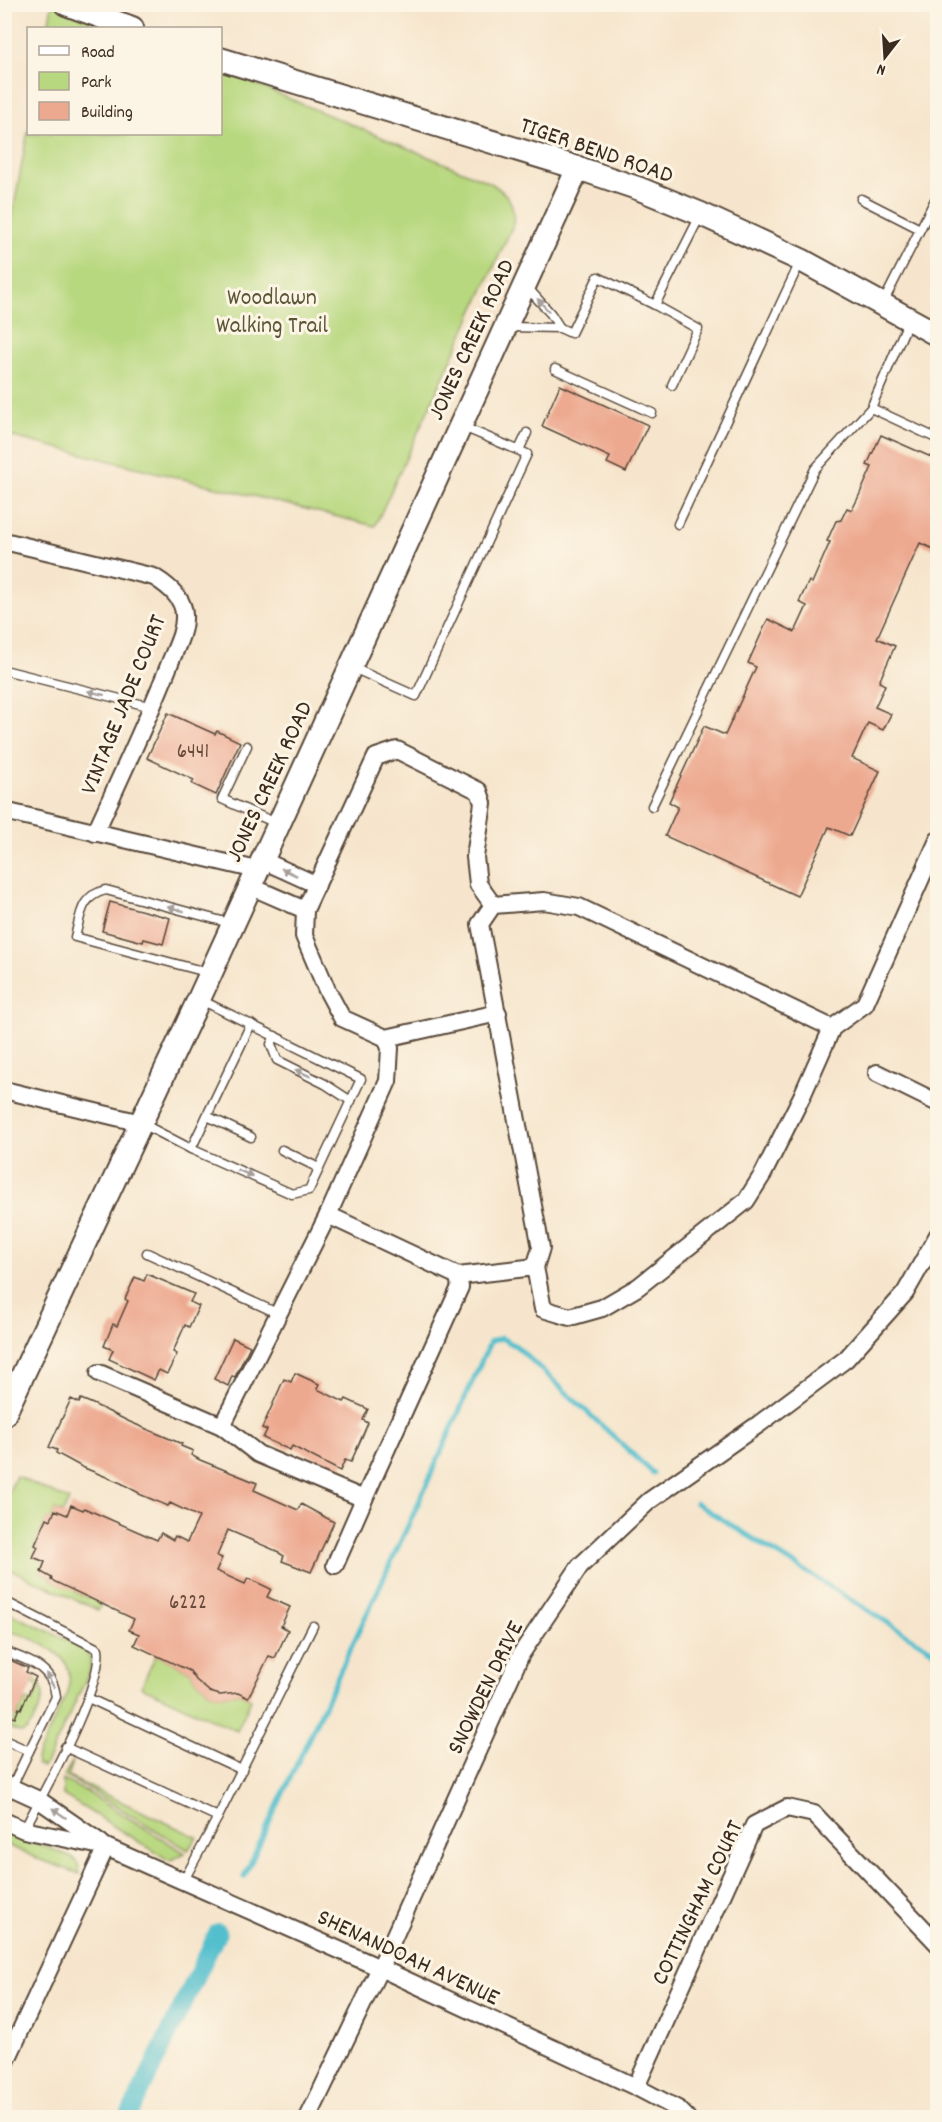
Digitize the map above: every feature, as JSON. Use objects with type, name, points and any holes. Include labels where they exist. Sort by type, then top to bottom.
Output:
[{"type":"main road","points":[[66,4],[129,27]]},
{"type":"main road","name":"TIGER BEND ROAD","points":[[222,60],[578,168],[701,214],[801,260],[938,335]]},
{"type":"main road","name":"JONES CREEK ROAD","points":[[4,1415],[199,999],[578,168]]},
{"type":"street","name":"VINTAGE JADE COURT","points":[[4,541],[154,577],[167,585],[177,597],[184,613],[183,628],[152,707],[95,833]]},
{"type":"street","points":[[493,904],[478,884],[475,857],[483,803],[479,791],[397,750],[376,757],[305,910],[304,936],[327,990],[342,1018],[386,1038],[498,1013]]},
{"type":"street","points":[[4,811],[317,885]]},
{"type":"street","points":[[493,904],[480,924],[541,1248],[535,1267],[543,1309],[570,1317],[602,1308],[638,1287],[746,1201],[763,1174],[797,1106],[832,1028],[865,1004],[938,840]]},
{"type":"street","points":[[257,872],[305,910]]},
{"type":"street","points":[[493,904],[544,901],[579,907],[832,1028]]},
{"type":"street","points":[[222,1426],[328,1215],[388,1081],[390,1048],[386,1038]]},
{"type":"street","points":[[877,1073],[938,1103]]},
{"type":"street","points":[[4,1090],[141,1123]]},
{"type":"street","points":[[328,1215],[458,1276],[535,1267]]},
{"type":"street","name":"SNOWDEN DRIVE","points":[[308,2118],[380,1968],[521,1654],[580,1566],[649,1501],[759,1424],[846,1359],[905,1293],[938,1235]]},
{"type":"street","points":[[335,1565],[460,1287],[458,1276]]},
{"type":"street","points":[[99,1373],[222,1426],[258,1454],[364,1499]]},
{"type":"street","name":"SHENANDOAH AVENUE","points":[[8,1786],[39,1800],[106,1847]]},
{"type":"street","name":"COTTINGHAM COURT","points":[[636,2087],[754,1825],[787,1808],[814,1814],[938,1944]]},
{"type":"street","name":"SHENANDOAH AVENUE","points":[[4,1821],[24,1830],[106,1847],[184,1880],[636,2087],[678,2109],[687,2118]]},
{"type":"street","points":[[4,2066],[106,1847]]},
{"type":"lane","points":[[883,303],[938,194]]},
{"type":"lane","points":[[861,199],[920,229]]},
{"type":"lane","points":[[655,305],[701,214]]},
{"type":"lane","points":[[678,524],[801,260]]},
{"type":"lane","points":[[505,326],[560,328],[571,333],[598,278],[655,305],[698,329],[672,385]]},
{"type":"lane","points":[[525,285],[551,314],[560,328]]},
{"type":"lane","points":[[652,806],[815,469],[871,408],[910,319]]},
{"type":"lane","points":[[555,369],[652,413]]},
{"type":"lane","points":[[871,408],[938,439]]},
{"type":"lane","points":[[350,667],[416,696],[526,454],[460,425]]},
{"type":"lane","points":[[519,450],[527,433]]},
{"type":"lane","points":[[4,670],[152,707]]},
{"type":"lane","points":[[247,746],[222,799],[278,825]]},
{"type":"lane","points":[[210,974],[75,937],[83,906],[90,896],[106,890],[233,924]]},
{"type":"lane","points":[[141,1123],[191,1149],[292,1194],[309,1190],[362,1079],[199,999]]},
{"type":"lane","points":[[191,1149],[251,1024]]},
{"type":"lane","points":[[275,1036],[271,1044],[277,1060],[326,1084],[351,1101]]},
{"type":"lane","points":[[207,1116],[251,1137]]},
{"type":"lane","points":[[282,1150],[319,1168]]},
{"type":"lane","points":[[147,1253],[279,1314]]},
{"type":"lane","points":[[4,1601],[98,1649],[100,1659],[88,1698],[24,1830]]},
{"type":"lane","points":[[184,1880],[314,1626]]},
{"type":"lane","points":[[4,1651],[47,1672],[55,1688],[56,1697],[29,1751],[8,1786],[4,1803]]},
{"type":"lane","points":[[88,1698],[242,1770]]},
{"type":"lane","points":[[4,1740],[29,1751]]},
{"type":"lane","points":[[65,1747],[218,1817]]},
{"type":"green space","points":[[52,4],[64,5],[119,27],[48,27]]},
{"type":"green space","name":"Woodlawn Walking Trail","points":[[222,70],[491,183],[509,200],[514,218],[513,225],[375,526],[5,435],[5,256],[27,135],[222,135]]},
{"type":"green space","points":[[16,1476],[69,1500],[63,1513],[55,1510],[51,1520],[47,1519],[35,1545],[38,1547],[33,1557],[45,1562],[41,1572],[52,1578],[51,1580],[76,1589],[75,1592],[89,1598],[100,1600],[98,1610],[5,1567],[5,1501]]},
{"type":"green space","points":[[5,1611],[82,1647],[90,1658],[89,1673],[47,1762],[42,1767],[37,1765],[36,1759],[66,1695],[69,1685],[68,1668],[53,1650],[20,1634],[5,1633]]},
{"type":"green space","points":[[156,1655],[190,1671],[196,1680],[210,1692],[220,1695],[238,1693],[251,1699],[237,1731],[141,1687]]},
{"type":"green space","points":[[35,1679],[43,1689],[42,1701],[33,1721],[22,1733],[9,1728],[26,1700],[32,1702],[40,1687],[33,1684]]},
{"type":"green space","points":[[73,1761],[68,1777],[197,1837],[188,1850],[64,1776]]},
{"type":"green space","points":[[63,1780],[87,1792],[185,1853],[170,1861],[63,1795]]},
{"type":"green space","points":[[5,1831],[72,1857],[78,1864],[80,1874],[5,1844]]},
{"type":"building","points":[[560,385],[648,425],[626,472],[607,463],[610,457],[542,426]]},
{"type":"building","points":[[881,435],[938,460],[938,551],[920,543],[877,638],[895,646],[879,682],[885,685],[875,707],[891,714],[883,730],[868,723],[852,758],[880,771],[850,836],[829,827],[797,896],[665,836],[678,807],[669,802],[704,726],[725,735],[756,667],[748,663],[768,619],[795,632],[807,606],[799,602],[809,581],[812,583],[830,542],[827,541],[836,521],[841,520],[847,508],[852,510],[857,500],[872,467],[867,465]]},
{"type":"building","points":[[168,713],[215,734],[217,731],[240,742],[216,795],[192,784],[194,780],[147,758]]},
{"type":"building","points":[[110,902],[170,918],[163,944],[144,939],[143,942],[102,931]]},
{"type":"building","points":[[147,1274],[194,1294],[190,1302],[199,1306],[189,1327],[185,1325],[173,1352],[177,1354],[167,1374],[159,1370],[154,1380],[109,1359],[113,1350],[104,1346],[113,1324],[117,1326],[128,1301],[125,1299],[135,1277],[144,1281]]},
{"type":"building","points":[[233,1338],[250,1346],[228,1386],[214,1379]]},
{"type":"building","points":[[295,1373],[319,1384],[317,1389],[344,1402],[346,1399],[368,1409],[363,1420],[368,1423],[351,1462],[345,1460],[340,1471],[292,1446],[290,1450],[263,1438],[267,1430],[262,1428],[284,1379],[291,1382]]},
{"type":"building","points":[[71,1399],[79,1403],[81,1399],[182,1444],[181,1446],[193,1451],[191,1455],[200,1460],[257,1483],[254,1490],[298,1510],[301,1504],[334,1522],[311,1572],[282,1561],[284,1556],[279,1552],[228,1530],[217,1556],[222,1558],[216,1571],[245,1584],[248,1578],[271,1589],[267,1597],[290,1607],[281,1626],[288,1630],[275,1658],[269,1656],[248,1698],[238,1693],[220,1695],[210,1692],[196,1680],[190,1671],[134,1645],[139,1634],[129,1630],[134,1619],[51,1580],[52,1578],[41,1572],[45,1562],[33,1557],[38,1547],[35,1545],[47,1518],[51,1520],[55,1510],[67,1515],[71,1505],[83,1510],[84,1508],[157,1540],[161,1533],[173,1540],[175,1536],[187,1542],[199,1517],[170,1503],[168,1506],[139,1494],[121,1483],[82,1467],[49,1447]]},
{"type":"building","points":[[8,1659],[28,1668],[26,1672],[36,1677],[15,1718],[4,1714],[4,1667]]},
{"type":"waterway","points":[[244,1877],[413,1515],[490,1342],[501,1338],[516,1346],[653,1473]]},
{"type":"waterway","points":[[696,1503],[938,1654]]},
{"type":"waterway","points":[[128,2118],[218,1932]]}]
